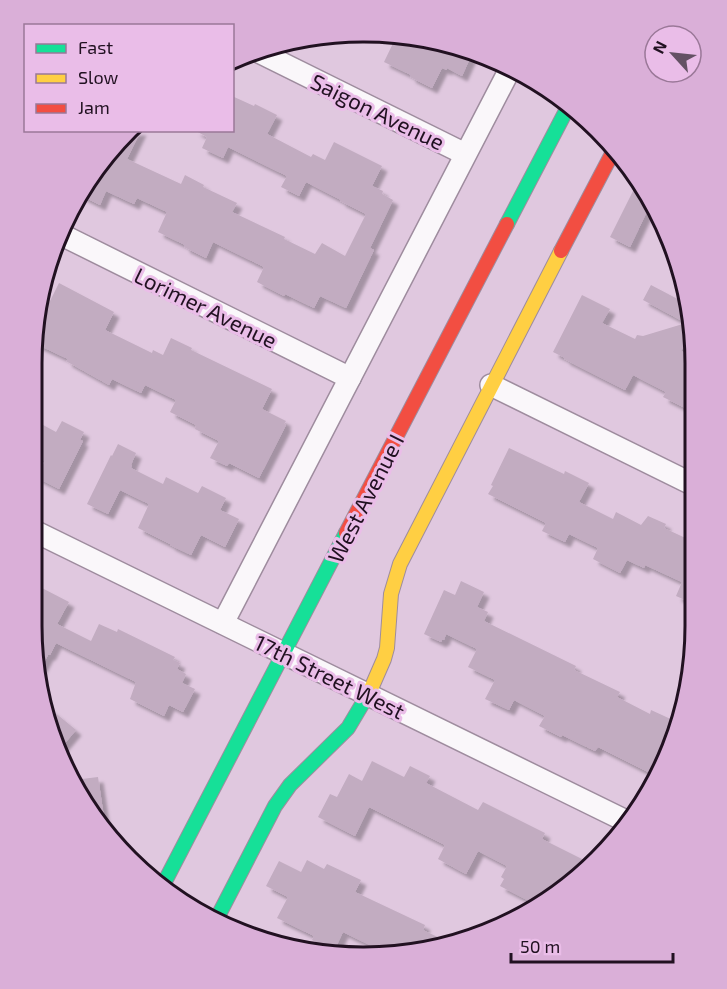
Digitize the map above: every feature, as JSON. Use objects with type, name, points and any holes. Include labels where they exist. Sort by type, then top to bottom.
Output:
[{"type":"street","name":"Saigon Avenue","points":[[268,57],[465,154]]},
{"type":"street","points":[[223,623],[507,75]]},
{"type":"street","name":"West Avenue I","points":[[166,879],[565,113]]},
{"type":"street","points":[[220,913],[275,806],[290,785],[340,738],[368,695],[387,648],[391,594],[400,564],[610,158]]},
{"type":"street","name":"Lorimer Avenue","points":[[67,238],[350,378]]},
{"type":"street","points":[[491,386],[685,481]]},
{"type":"street","name":"17th Street West","points":[[42,535],[621,818]]},
{"type":"building","points":[[393,44],[426,48],[469,60],[462,76],[447,68],[447,70],[442,68],[432,88],[384,62]]},
{"type":"building","points":[[234,97],[277,115],[267,134],[311,157],[313,154],[325,160],[334,142],[382,166],[372,186],[383,191],[382,194],[393,200],[370,248],[374,250],[346,308],[320,296],[314,308],[285,294],[284,296],[257,282],[264,267],[213,242],[206,258],[184,247],[185,245],[158,232],[167,212],[137,198],[134,204],[106,191],[100,205],[88,199],[108,168],[140,133],[127,159],[181,184],[185,175],[204,185],[203,187],[237,203],[232,212],[315,254],[322,243],[345,256],[366,214],[306,182],[299,196],[281,187],[287,176],[228,147],[223,158],[202,148],[207,137],[198,132],[234,132]]},
{"type":"building","points":[[634,190],[647,212],[630,247],[610,237]]},
{"type":"building","points":[[59,283],[114,312],[105,330],[152,353],[153,350],[163,355],[171,338],[272,389],[262,409],[286,421],[284,424],[286,425],[259,478],[229,463],[227,466],[210,458],[219,441],[195,429],[196,425],[170,412],[176,400],[145,385],[141,393],[112,379],[109,385],[66,361],[68,359],[43,347],[47,307]]},
{"type":"building","points":[[651,285],[679,300],[682,321],[643,300]]},
{"type":"building","points":[[582,295],[610,309],[602,323],[635,339],[637,335],[643,336],[682,324],[684,345],[681,351],[684,353],[685,408],[663,397],[666,392],[633,375],[625,390],[553,352]]},
{"type":"building","points":[[62,421],[84,432],[80,440],[83,441],[59,489],[42,480],[42,466],[45,461],[42,459],[42,424],[56,432]]},
{"type":"building","points":[[118,444],[136,453],[131,468],[163,484],[166,477],[198,493],[202,486],[226,498],[220,510],[239,519],[225,547],[201,535],[191,555],[138,528],[149,504],[120,490],[108,514],[87,504]]},
{"type":"building","points":[[509,448],[589,483],[579,502],[613,519],[616,512],[641,525],[648,516],[666,524],[664,528],[685,538],[685,600],[676,596],[682,582],[645,565],[644,568],[627,560],[620,573],[593,559],[598,548],[569,534],[565,542],[542,531],[546,523],[488,494],[493,486],[491,485]]},
{"type":"building","points":[[461,581],[484,592],[477,607],[488,612],[484,621],[576,666],[574,670],[620,692],[617,697],[650,714],[651,710],[671,719],[661,749],[649,773],[598,747],[595,751],[539,726],[545,716],[514,700],[509,710],[485,699],[495,680],[468,667],[477,649],[446,634],[441,642],[424,634],[444,590],[455,595]]},
{"type":"building","points":[[42,588],[69,602],[57,624],[91,641],[99,624],[117,632],[118,629],[175,657],[173,660],[180,663],[177,669],[186,674],[182,683],[195,689],[183,712],[169,705],[164,716],[130,699],[136,682],[56,643],[44,662]]},
{"type":"building","points":[[54,712],[76,730],[64,744]]},
{"type":"building","points":[[372,761],[404,777],[410,766],[430,776],[426,783],[478,810],[483,802],[545,833],[542,839],[583,860],[559,881],[529,901],[500,886],[504,879],[501,877],[507,866],[478,851],[466,874],[438,859],[445,845],[369,807],[355,836],[318,817],[330,794],[337,797],[349,774],[362,781]]},
{"type":"building","points":[[98,777],[104,815],[96,804],[81,779]]},
{"type":"building","points":[[307,860],[324,869],[327,864],[361,880],[355,892],[425,925],[423,930],[439,938],[373,947],[343,932],[337,945],[319,944],[312,940],[314,936],[277,918],[288,897],[266,886],[279,861],[301,872]]},
{"type":"traffic: fast","points":[[507,224],[565,113]]},
{"type":"traffic: fast","points":[[166,879],[346,533]]},
{"type":"traffic: fast","points":[[220,913],[275,806],[290,785],[348,728],[370,691]]},
{"type":"traffic: slow","points":[[370,691],[387,648],[391,594],[400,564],[561,251]]},
{"type":"traffic: jam","points":[[561,251],[610,158]]},
{"type":"traffic: jam","points":[[346,533],[507,224]]}]
